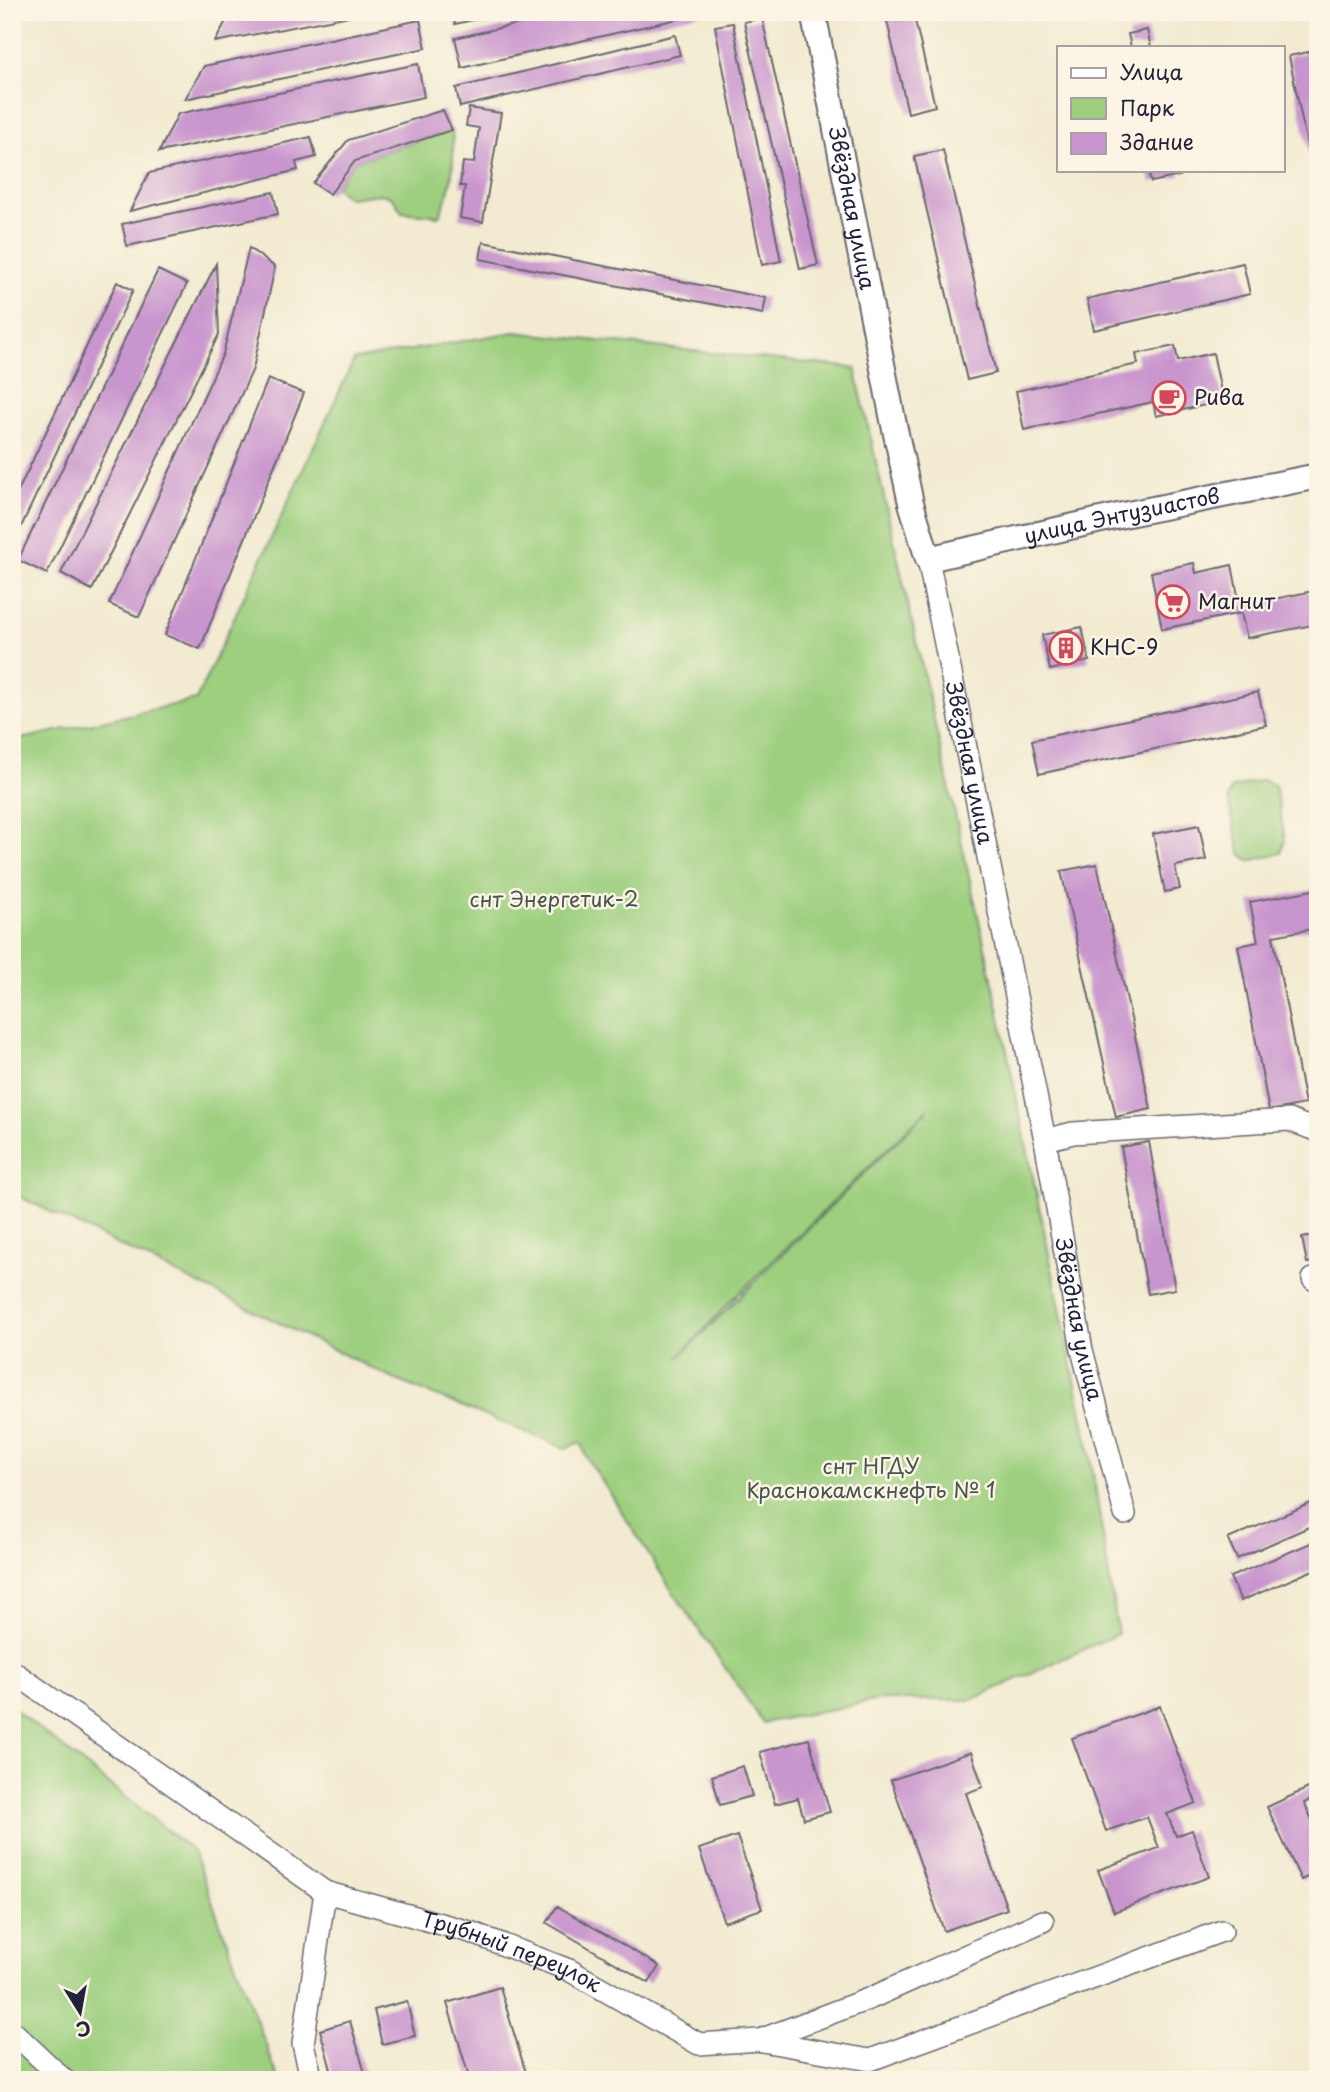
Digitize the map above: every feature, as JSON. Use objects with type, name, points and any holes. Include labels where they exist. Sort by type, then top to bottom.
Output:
[{"type":"street","name":"Звёздная улица","points":[[813,12],[893,420],[911,503],[928,559],[1045,1140],[1082,1350],[1125,1514]]},
{"type":"street","name":"улица Энтузиастов","points":[[928,559],[1123,515],[1318,476]]},
{"type":"street","points":[[1045,1140],[1073,1133],[1289,1120],[1318,1131]]},
{"type":"street","name":"Трубный переулок","points":[[12,1671],[325,1892],[470,1932],[569,1970],[699,2044],[760,2040],[871,1998],[1043,1921]]},
{"type":"street","points":[[312,2080],[303,2044],[325,1892]]},
{"type":"street","points":[[760,2040],[870,2060],[1222,1931]]},
{"type":"street","points":[[12,2031],[64,2080]]},
{"type":"green space","points":[[452,130],[452,174],[439,216],[402,212],[392,197],[380,194],[349,198],[335,187],[355,161]]},
{"type":"green space","name":"снт Энергетик-2","points":[[514,332],[855,368],[991,974],[1089,1448],[1118,1634],[971,1700],[878,1700],[763,1723],[669,1586],[586,1456],[581,1442],[565,1448],[394,1379],[12,1193],[12,741],[196,700],[354,360]],"holes":[[[927,1111],[678,1358],[726,1306]]]},
{"type":"green space","points":[[1262,780],[1275,785],[1285,840],[1281,853],[1250,861],[1240,853],[1228,798],[1232,788]]},
{"type":"green space","points":[[12,1707],[193,1851],[279,2080],[12,2080]]},
{"type":"building","points":[[262,12],[360,14],[215,42],[227,19]]},
{"type":"building","points":[[453,12],[503,12],[503,13],[455,24]]},
{"type":"building","points":[[571,12],[704,13],[462,68],[455,38]]},
{"type":"building","points":[[885,12],[913,12],[935,106],[908,113]]},
{"type":"building","points":[[762,18],[818,265],[800,269],[744,22]]},
{"type":"building","points":[[420,20],[426,48],[185,99],[204,66]]},
{"type":"building","points":[[733,23],[781,261],[762,265],[715,26]]},
{"type":"building","points":[[1147,30],[1151,46],[1131,46],[1128,34]]},
{"type":"building","points":[[675,35],[680,55],[460,107],[456,88]]},
{"type":"building","points":[[1318,50],[1318,194],[1317,194],[1289,56]]},
{"type":"building","points":[[418,64],[424,97],[159,152],[178,114]]},
{"type":"building","points":[[469,108],[501,113],[483,222],[460,218],[465,186],[460,186],[463,162],[474,163],[479,128],[466,126]]},
{"type":"building","points":[[443,110],[452,130],[355,161],[330,194],[313,183],[348,140]]},
{"type":"building","points":[[311,137],[316,157],[296,162],[298,170],[130,211],[149,173]]},
{"type":"building","points":[[943,150],[996,373],[967,380],[914,156]]},
{"type":"building","points":[[1148,172],[1179,172],[1180,176],[1151,182]]},
{"type":"building","points":[[273,192],[278,214],[127,246],[122,224]]},
{"type":"building","points":[[483,242],[766,298],[763,314],[480,259]]},
{"type":"building","points":[[249,248],[275,267],[253,369],[139,617],[109,604],[223,354]]},
{"type":"building","points":[[1243,263],[1250,294],[1094,330],[1087,299]]},
{"type":"building","points":[[216,264],[219,334],[92,590],[61,573]]},
{"type":"building","points":[[158,270],[187,284],[47,574],[18,560]]},
{"type":"building","points":[[117,282],[133,290],[12,546],[12,504]]},
{"type":"building","points":[[1175,346],[1178,361],[1213,353],[1223,401],[1156,416],[1153,402],[1024,430],[1016,391],[1138,364],[1136,354]]},
{"type":"building","points":[[268,379],[304,393],[200,649],[165,635]]},
{"type":"building","points":[[1194,563],[1196,573],[1232,565],[1240,606],[1318,590],[1318,624],[1247,638],[1241,613],[1162,629],[1151,572]]},
{"type":"building","name":"КНС-9","points":[[1082,627],[1089,661],[1050,670],[1042,635]]},
{"type":"building","points":[[1258,692],[1266,725],[1039,774],[1032,740]]},
{"type":"building","points":[[1199,825],[1206,860],[1175,866],[1180,889],[1165,892],[1153,834]]},
{"type":"building","points":[[1097,864],[1151,1109],[1116,1117],[1061,871]]},
{"type":"building","points":[[1318,889],[1318,928],[1273,936],[1305,1104],[1269,1111],[1238,946],[1258,942],[1250,902]]},
{"type":"building","points":[[1149,1142],[1175,1289],[1148,1294],[1121,1147]]},
{"type":"building","points":[[1318,1235],[1318,1261],[1307,1263],[1302,1238]]},
{"type":"building","points":[[1318,1500],[1318,1523],[1237,1559],[1228,1539]]},
{"type":"building","points":[[1318,1540],[1318,1568],[1241,1601],[1230,1577]]},
{"type":"building","points":[[1160,1706],[1196,1803],[1167,1814],[1176,1836],[1192,1830],[1209,1877],[1114,1912],[1098,1870],[1159,1848],[1147,1817],[1106,1831],[1072,1738]]},
{"type":"building","points":[[809,1739],[830,1812],[804,1819],[798,1798],[775,1804],[760,1752]]},
{"type":"building","points":[[971,1752],[983,1787],[966,1793],[1007,1909],[944,1931],[891,1780]]},
{"type":"building","points":[[743,1766],[752,1796],[720,1805],[712,1776]]},
{"type":"building","points":[[1315,1785],[1318,1797],[1304,1803],[1318,1832],[1318,1872],[1301,1880],[1267,1807]]},
{"type":"building","points":[[737,1836],[762,1909],[724,1922],[699,1849]]},
{"type":"building","points":[[557,1906],[659,1966],[649,1983],[547,1923]]},
{"type":"building","points":[[500,1987],[528,2080],[470,2080],[447,2003]]},
{"type":"building","points":[[407,2001],[415,2036],[382,2044],[374,2010]]},
{"type":"building","points":[[350,2021],[367,2080],[334,2080],[320,2030]]},
{"type":"place","name":"Рива","points":[[1169,398]]},
{"type":"place","name":"Магнит","points":[[1173,602]]},
{"type":"place","name":"КНС-9","points":[[1066,648]]},
{"type":"park label","name":"снт НГДУ Краснокамскнефть № 1","points":[[871,1479]]}]
